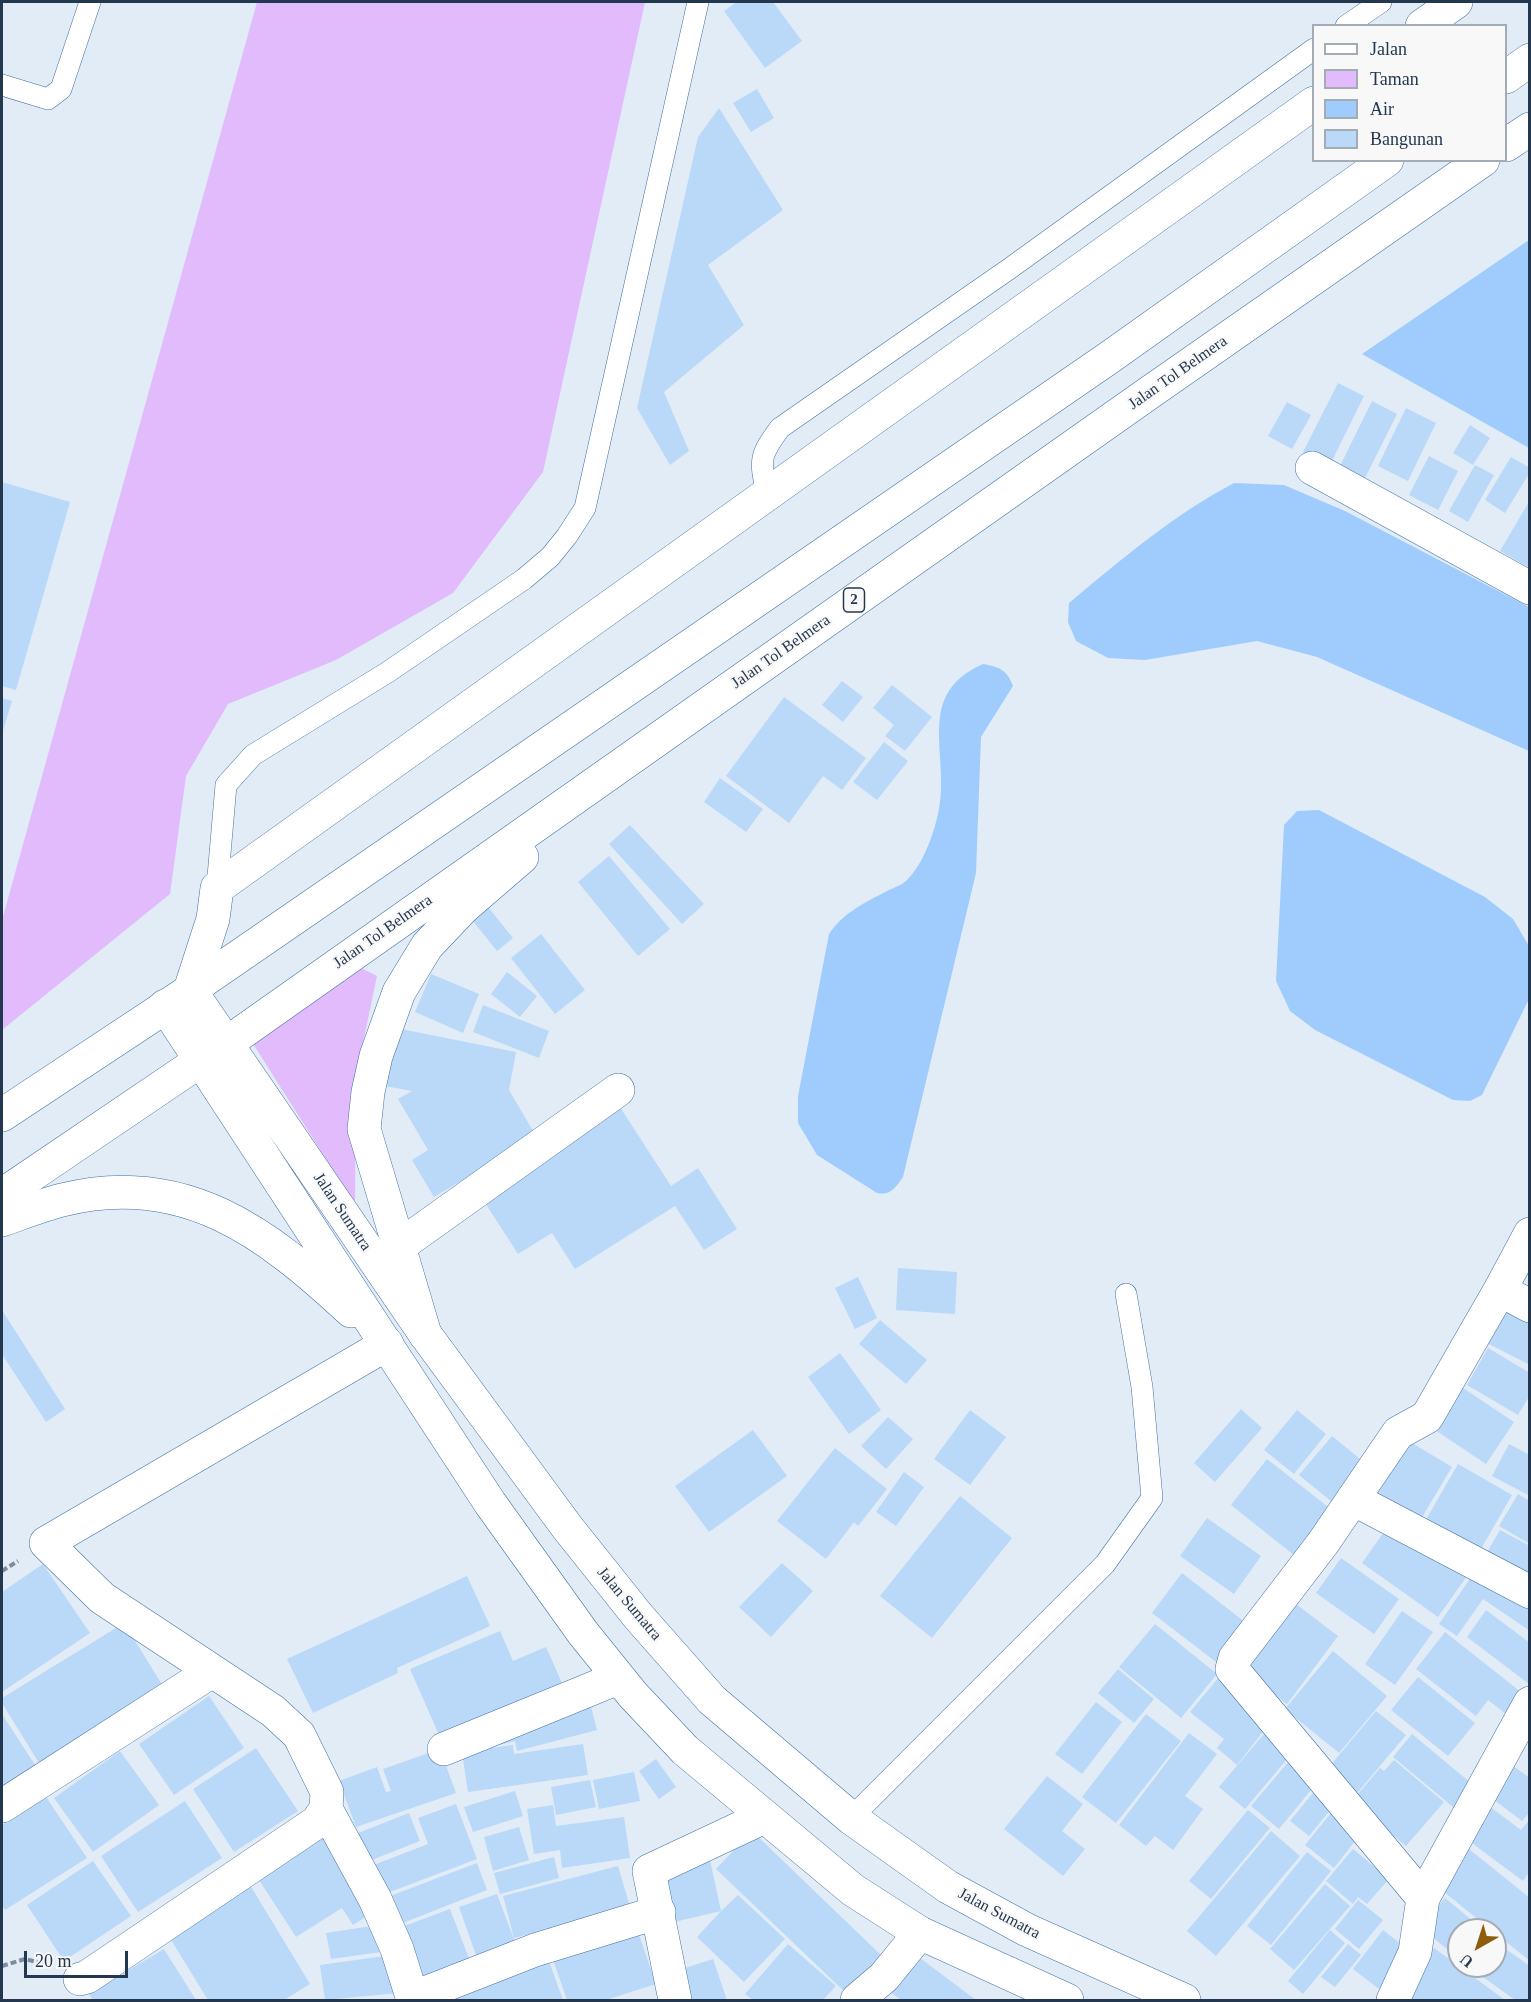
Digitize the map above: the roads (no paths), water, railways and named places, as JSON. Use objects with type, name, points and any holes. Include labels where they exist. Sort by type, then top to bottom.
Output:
[{"type":"main road","points":[[1425,24],[1456,2]]},
{"type":"main road","points":[[1507,76],[1530,60]]},
{"type":"main road","points":[[178,998],[213,919],[217,888],[767,492],[1312,104]]},
{"type":"main road","points":[[1507,144],[1530,129]]},
{"type":"main road","points":[[2,1115],[178,998],[1110,357],[1385,162]]},
{"type":"main road","name":"Jalan Tol Belmera","points":[[214,1051],[1481,162]]},
{"type":"main road","points":[[1312,468],[1530,588]]},
{"type":"main road","points":[[425,1334],[364,1129],[376,1056],[399,992],[427,946],[464,907],[659,738]]},
{"type":"main road","name":"Jalan Sumatra","points":[[178,998],[214,1051],[567,1527],[645,1624],[712,1700],[850,1818],[958,1892],[1027,1930],[1184,2001]]},
{"type":"main road","points":[[2,1195],[214,1051]]},
{"type":"main road","name":"Jalan Sumatra","points":[[214,1051],[387,1344],[490,1503],[618,1678],[685,1750],[852,1890],[920,1933],[1067,2001]]},
{"type":"main road","points":[[398,1247],[618,1090]]},
{"type":"main road","points":[[2,1220],[63,1200],[111,1193],[162,1195],[198,1203],[229,1216],[305,1269],[387,1344],[46,1543],[102,1598],[273,1711],[299,1735],[327,1792],[326,1809],[317,1822],[87,1977],[80,1979]]},
{"type":"main road","points":[[1423,1898],[1232,1669],[1235,1658],[1323,1543],[1398,1432],[1427,1417],[1530,1234]]},
{"type":"main road","points":[[1500,1290],[1530,1306]]},
{"type":"main road","points":[[1353,1499],[1530,1592]]},
{"type":"main road","points":[[2,1806],[212,1671]]},
{"type":"main road","points":[[444,1749],[495,1725],[618,1678]]},
{"type":"main road","points":[[1394,2001],[1415,1952],[1423,1898],[1530,1703]]},
{"type":"main road","points":[[326,1809],[375,1899],[397,1949],[412,1999],[535,1950],[659,1912]]},
{"type":"main road","points":[[675,2001],[649,1870],[764,1817]]},
{"type":"main road","points":[[857,2001],[884,1977],[920,1933]]},
{"type":"lane","points":[[2,85],[48,99],[55,96],[61,89],[90,2]]},
{"type":"lane","points":[[217,888],[226,785],[253,755],[388,672],[524,579],[550,557],[585,508],[698,2]]},
{"type":"lane","points":[[1349,24],[1381,2]]},
{"type":"lane","points":[[767,492],[760,465],[763,450],[780,428],[1009,269],[1312,50]]},
{"type":"lane","points":[[850,1818],[1105,1564],[1152,1498],[1142,1387],[1126,1293]]},
{"type":"water","points":[[1529,240],[1529,448],[1362,354]]},
{"type":"water","points":[[1234,483],[1284,485],[1345,511],[1529,607],[1529,751],[1317,657],[1257,641],[1145,660],[1108,658],[1076,641],[1068,622],[1069,603],[1169,523]]},
{"type":"water","points":[[983,664],[1002,670],[1013,686],[981,737],[976,873],[903,1177],[890,1192],[882,1194],[817,1155],[798,1123],[798,1096],[829,934],[855,909],[905,882],[923,858],[938,814],[941,792],[939,729],[941,710],[948,692],[961,677]]},
{"type":"water","points":[[1319,810],[1485,897],[1513,919],[1529,946],[1529,999],[1482,1095],[1470,1101],[1453,1100],[1315,1030],[1290,1011],[1276,981],[1284,825],[1297,811]]}]
